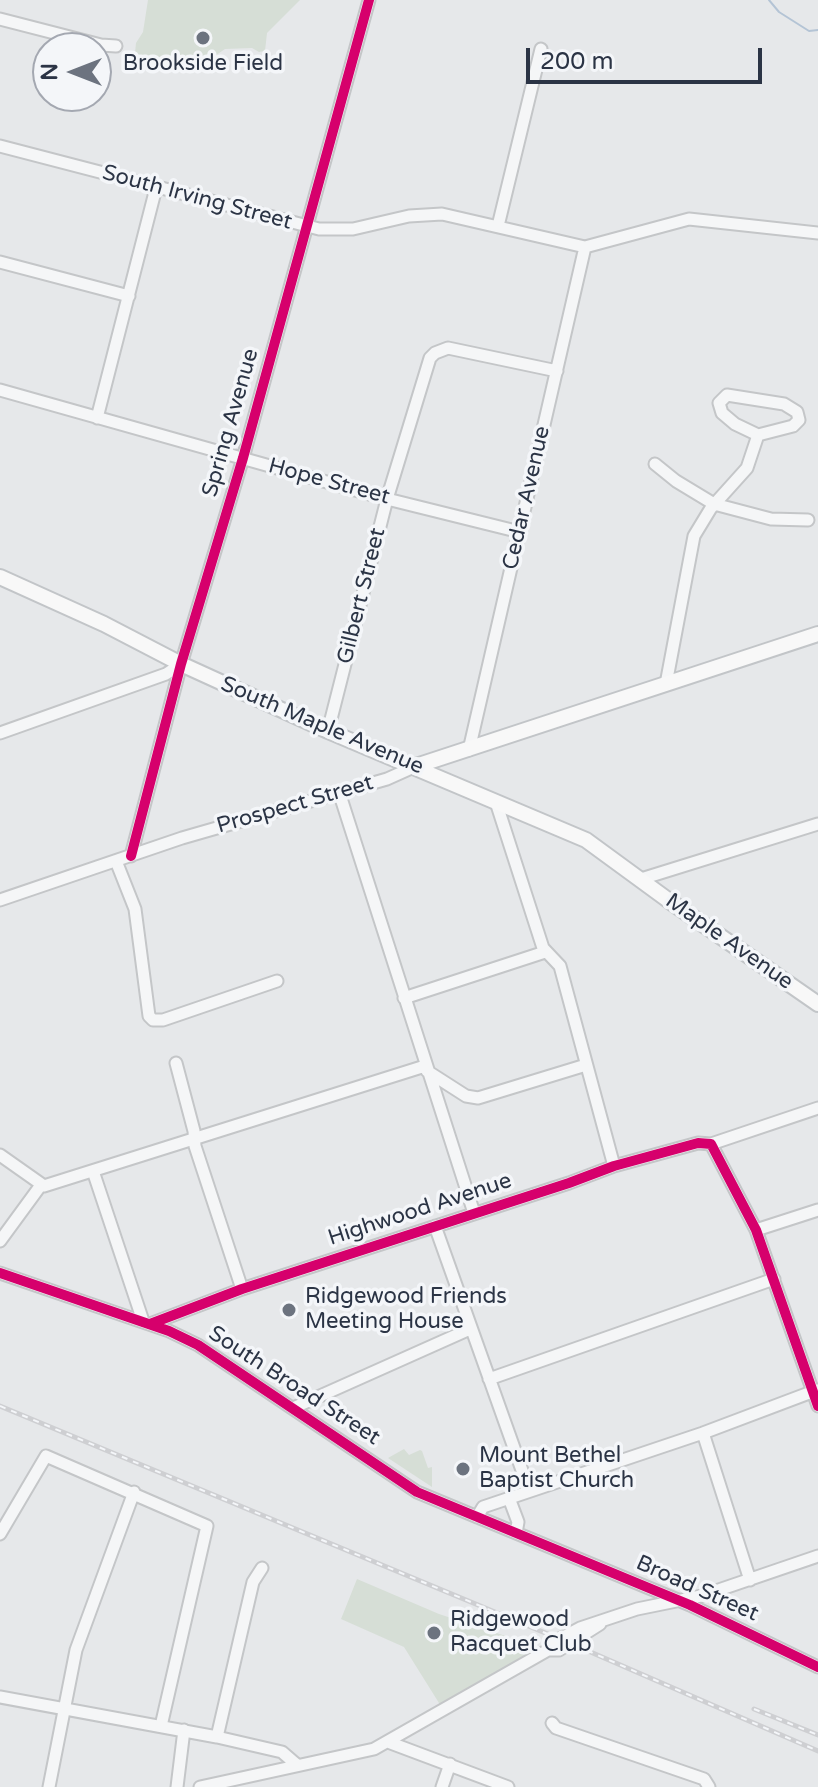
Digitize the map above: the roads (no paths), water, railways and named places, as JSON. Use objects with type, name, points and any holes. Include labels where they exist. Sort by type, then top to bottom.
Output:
[{"type":"main road","name":"South Maple Avenue","points":[[0,577],[328,731],[586,840],[641,879]]},
{"type":"main road","name":"Prospect Street","points":[[416,766],[818,634]]},
{"type":"main road","name":"Maple Avenue","points":[[641,879],[818,1004]]},
{"type":"street","name":"Spring Avenue","points":[[131,856],[181,664],[243,458],[369,0]]},
{"type":"street","points":[[0,19],[101,45],[116,46]]},
{"type":"street","points":[[498,226],[541,49]]},
{"type":"street","name":"South Irving Street","points":[[0,146],[306,227],[353,229],[409,216],[442,214],[585,247],[689,219],[818,233]]},
{"type":"street","points":[[97,418],[156,188]]},
{"type":"street","name":"Cedar Avenue","points":[[469,750],[585,247]]},
{"type":"street","points":[[0,262],[129,296]]},
{"type":"street","name":"Gilbert Street","points":[[328,731],[387,499],[426,363],[441,350],[455,349],[557,371]]},
{"type":"street","name":"Hope Street","points":[[0,390],[387,499],[520,532]]},
{"type":"street","points":[[727,395],[772,400],[797,412],[799,420],[793,426],[758,435],[728,419],[719,408],[721,398],[727,395]]},
{"type":"street","points":[[666,684],[694,536],[714,504],[747,468],[758,435]]},
{"type":"street","points":[[655,464],[714,504],[771,519],[808,520]]},
{"type":"street","points":[[0,733],[166,674],[181,664]]},
{"type":"street","name":"Prospect Street","points":[[0,900],[182,838],[387,779],[416,766]]},
{"type":"street","points":[[339,792],[474,1213]]},
{"type":"street","points":[[496,802],[545,952],[560,966],[614,1166]]},
{"type":"street","points":[[641,879],[818,824]]},
{"type":"street","points":[[116,861],[135,909],[149,1016],[153,1020],[163,1020],[277,981]]},
{"type":"street","points":[[404,998],[545,952]]},
{"type":"street","points":[[176,1063],[194,1139],[242,1289]]},
{"type":"street","points":[[426,1068],[466,1096],[478,1098],[586,1065]]},
{"type":"street","points":[[0,1155],[44,1186],[426,1068]]},
{"type":"street","name":"Highwood Avenue","points":[[147,1323],[614,1166],[698,1143],[708,1144],[818,1108]]},
{"type":"street","points":[[708,1144],[756,1230],[816,1390],[818,1406]]},
{"type":"street","points":[[93,1171],[147,1323]]},
{"type":"street","points":[[0,1241],[41,1185]]},
{"type":"street","points":[[756,1230],[818,1210]]},
{"type":"street","points":[[435,1226],[529,1490]]},
{"type":"street","name":"South Broad Street","points":[[0,1273],[147,1323],[198,1345],[417,1492],[558,1551]]},
{"type":"street","points":[[489,1379],[774,1279]]},
{"type":"street","points":[[293,1408],[470,1329]]},
{"type":"street","points":[[477,1517],[483,1507],[703,1433],[816,1390]]},
{"type":"street","points":[[703,1433],[750,1580]]},
{"type":"street","points":[[0,1534],[46,1456],[207,1526],[161,1726]]},
{"type":"street","points":[[49,1787],[76,1650],[134,1492]]},
{"type":"street","points":[[509,1498],[518,1522],[516,1533]]},
{"type":"street","name":"Broad Street","points":[[558,1551],[680,1601],[818,1667]]},
{"type":"street","points":[[200,1787],[361,1754],[388,1742],[548,1650],[552,1643],[580,1628],[637,1609],[680,1601],[750,1580],[818,1556]]},
{"type":"street","points":[[217,1737],[253,1582],[262,1568]]},
{"type":"street","points":[[637,1584],[643,1592],[637,1609]]},
{"type":"street","points":[[0,1697],[217,1737],[282,1752],[297,1765]]},
{"type":"street","points":[[552,1723],[556,1728],[704,1779],[709,1787]]},
{"type":"street","points":[[177,1787],[184,1730]]},
{"type":"street","points":[[388,1742],[508,1787]]},
{"type":"street","points":[[442,1787],[450,1764]]},
{"type":"waterway","points":[[769,0],[779,12],[809,31],[818,30]]},
{"type":"railway","points":[[0,1406],[579,1647],[818,1751]]},
{"type":"railway","points":[[754,1709],[818,1735]]},
{"type":"place","name":"Brookside Field","points":[[203,38]]},
{"type":"place","name":"Ridgewood Friends Meeting House","points":[[289,1310]]},
{"type":"place","name":"Mount Bethel Baptist Church","points":[[463,1469]]},
{"type":"place","name":"Ridgewood Racquet Club","points":[[434,1633]]}]
